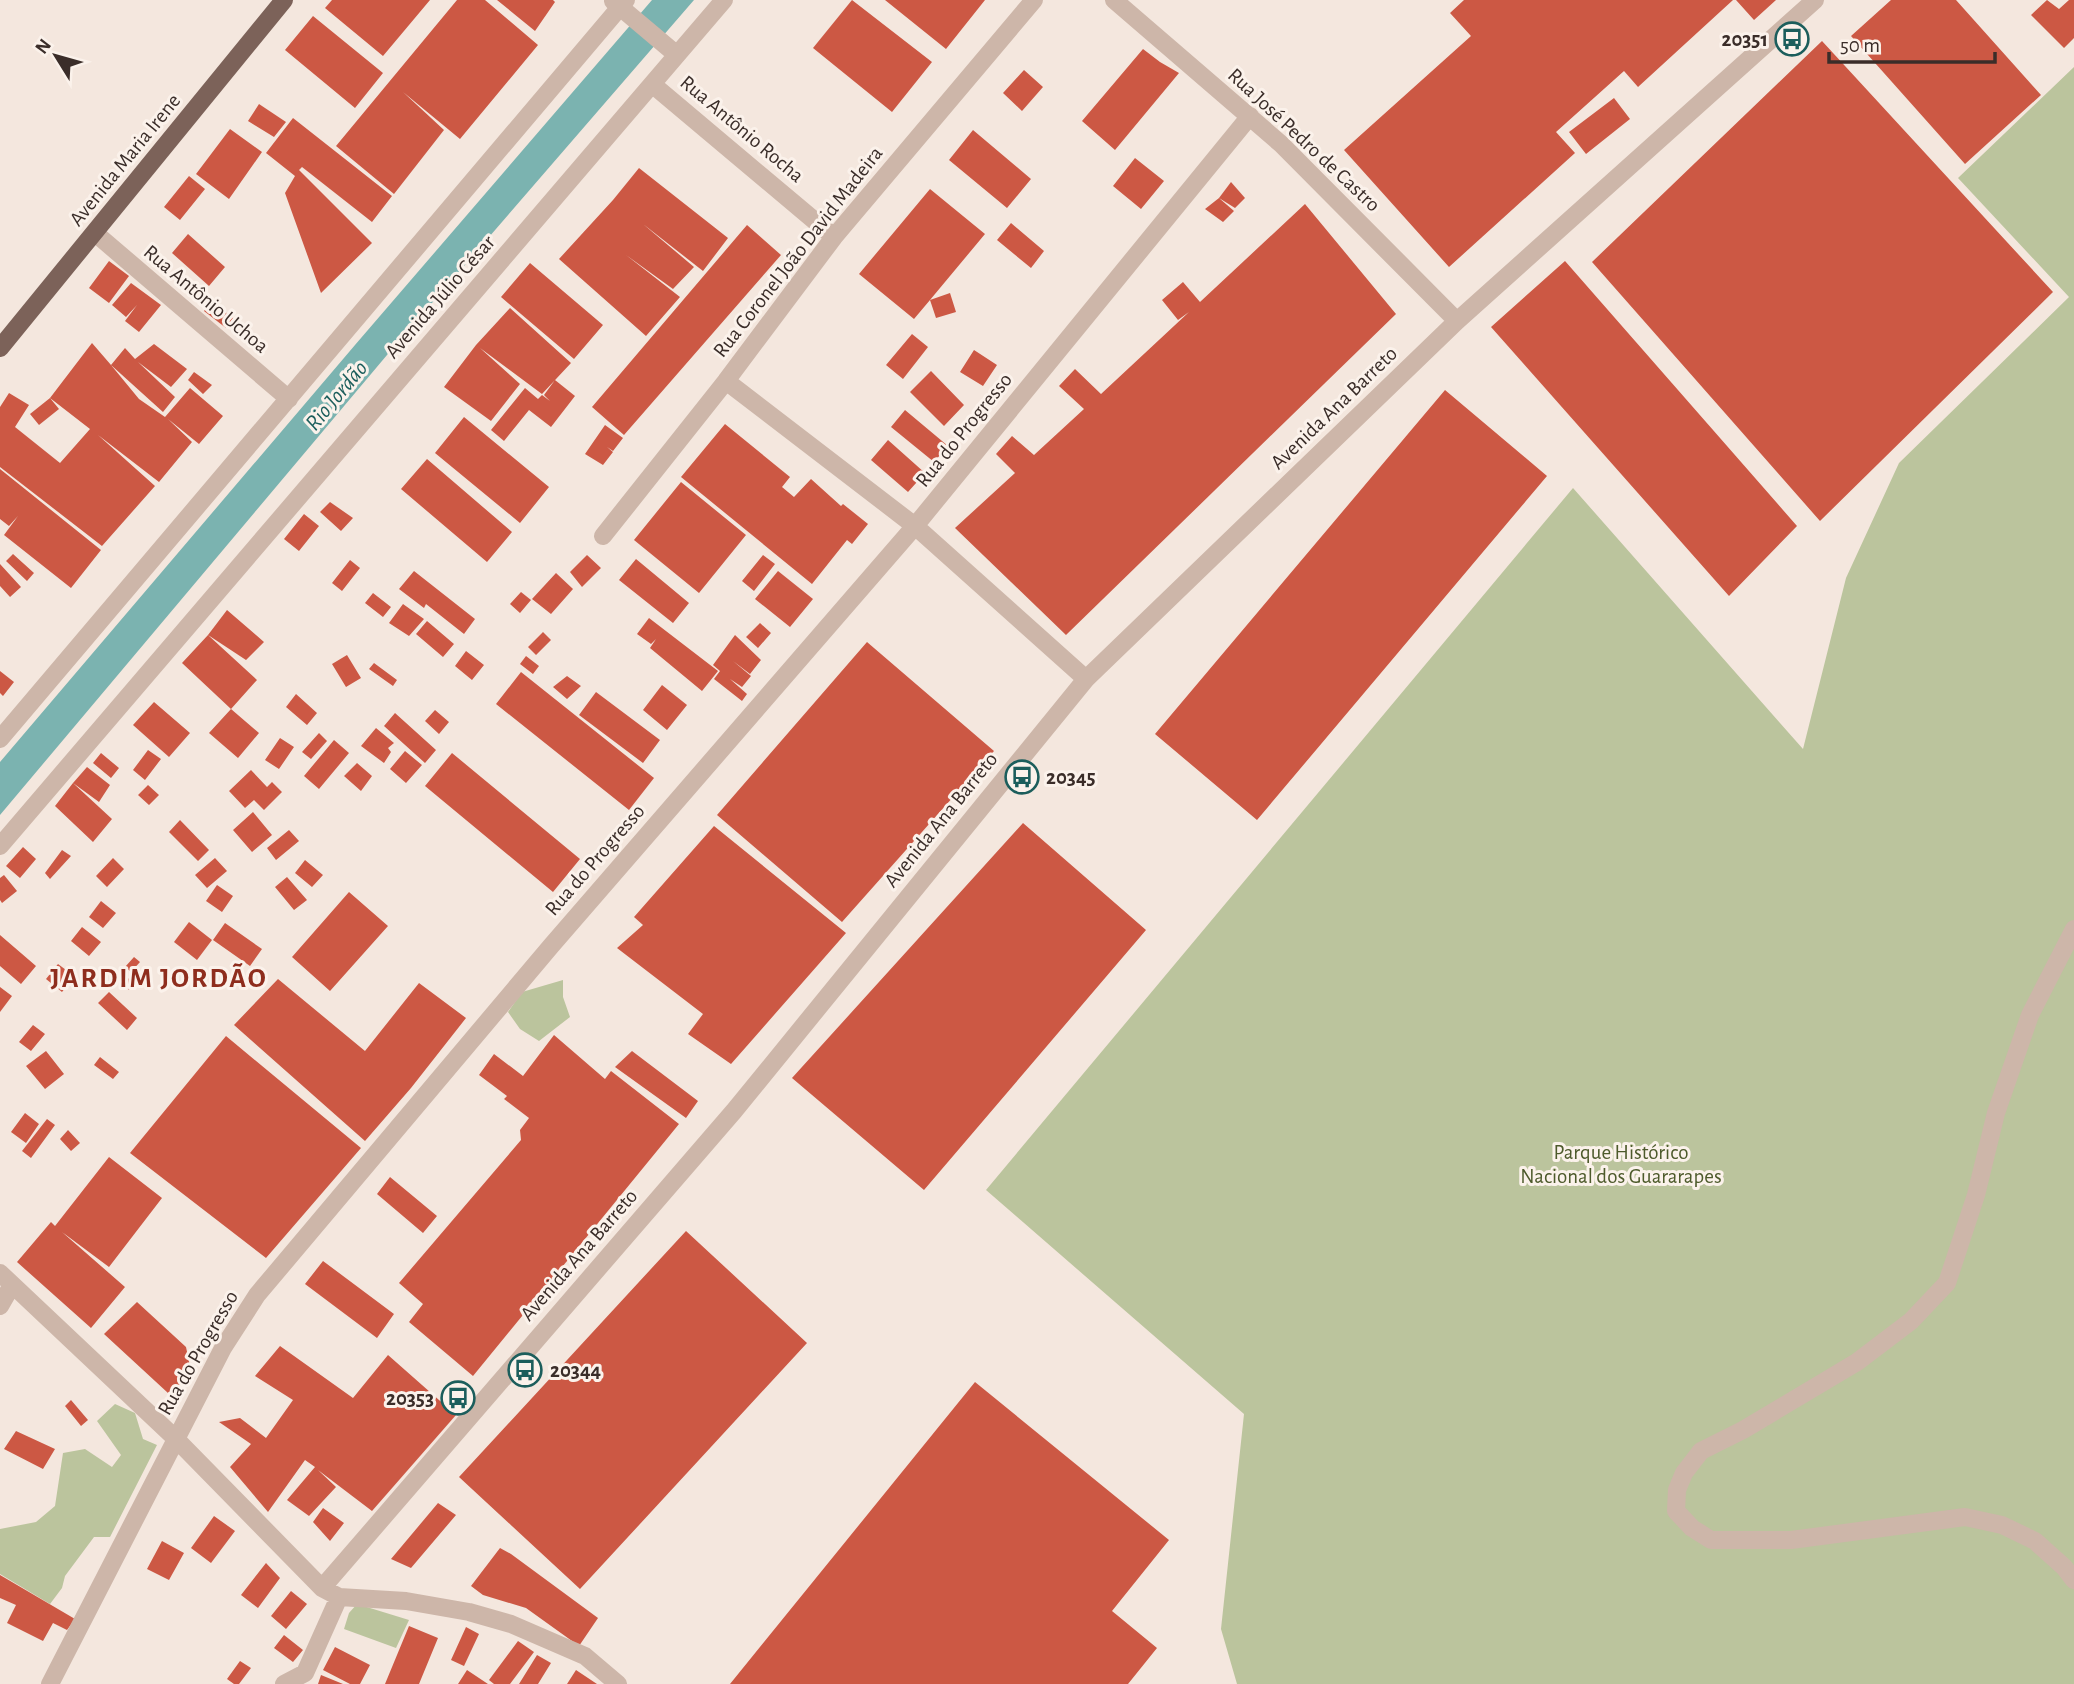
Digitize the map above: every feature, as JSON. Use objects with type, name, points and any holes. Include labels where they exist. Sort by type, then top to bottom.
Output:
[{"type":"main road","name":"Avenida Maria Irene","points":[[0,348],[284,0]]},
{"type":"street","name":"Avenida Júlio César","points":[[0,846],[652,83],[675,52],[724,0]]},
{"type":"street","name":"Rua Coronel João David Madeira","points":[[603,536],[726,381],[834,237],[1034,0]]},
{"type":"street","name":"Rua José Pedro de Castro","points":[[1114,0],[1281,144],[1457,321]]},
{"type":"street","name":"Avenida Ana Barreto","points":[[322,1588],[734,1111],[1086,679],[1457,321],[1815,0]]},
{"type":"street","name":"Rua Antônio Rocha","points":[[621,5],[675,52]]},
{"type":"street","points":[[0,739],[621,5]]},
{"type":"street","name":"Rua Antônio Rocha","points":[[652,83],[834,237]]},
{"type":"street","name":"Rua do Progresso","points":[[50,1684],[175,1438],[223,1348],[257,1295],[551,946],[915,526],[1250,116]]},
{"type":"street","name":"Rua Antônio Uchoa","points":[[95,233],[289,398]]},
{"type":"street","points":[[726,381],[915,526],[1086,679]]},
{"type":"street","points":[[2074,929],[2030,1015],[1996,1113],[1976,1195],[1947,1283],[1911,1321],[1857,1362],[1743,1430],[1701,1451],[1684,1473],[1677,1490],[1676,1511],[1692,1528],[1711,1540],[1791,1540],[1965,1517],[2002,1525],[2035,1541],[2064,1567],[2074,1580]]},
{"type":"street","points":[[6,1279],[175,1438],[322,1588],[339,1597],[406,1601],[469,1612],[511,1624],[585,1656],[618,1684]]},
{"type":"street","points":[[0,1306],[6,1279]]},
{"type":"street","points":[[284,1684],[305,1678],[339,1597]]},
{"type":"green space","name":"Parque Histórico Nacional dos Guararapes","points":[[2074,67],[2074,1684],[1237,1684],[1221,1629],[1244,1414],[986,1190],[1573,488],[1803,749],[1846,578],[1899,463],[2069,297],[1958,178]]},
{"type":"green space","points":[[563,980],[563,997],[570,1017],[539,1041],[520,1029],[508,1012],[522,992]]},
{"type":"green space","points":[[115,1404],[135,1413],[143,1439],[157,1445],[110,1537],[94,1537],[65,1576],[62,1588],[50,1604],[0,1574],[0,1529],[36,1522],[55,1506],[63,1453],[85,1449],[112,1467],[121,1455],[97,1421]]},
{"type":"green space","points":[[357,1604],[409,1620],[396,1648],[344,1629],[349,1613]]},
{"type":"water","name":"Rio Jordão","points":[[652,0],[694,0],[387,355],[0,815],[0,762]]},
{"type":"building","points":[[332,0],[430,0],[383,56],[325,8]]},
{"type":"building","points":[[457,0],[485,0],[538,45],[460,139],[403,92],[444,130],[394,194],[336,146]]},
{"type":"building","points":[[497,0],[553,0],[555,2],[535,31]]},
{"type":"building","points":[[852,0],[932,62],[892,112],[813,48]]},
{"type":"building","points":[[885,0],[985,0],[946,49]]},
{"type":"building","points":[[1464,0],[1733,0],[1638,87],[1624,71],[1556,132],[1575,153],[1449,267],[1344,150],[1471,36],[1450,13]]},
{"type":"building","points":[[1736,0],[1776,0],[1754,20]]},
{"type":"building","points":[[1891,0],[1956,0],[2041,95],[1965,164],[1851,36]]},
{"type":"building","points":[[2047,0],[2059,9],[2069,0],[2074,0],[2074,38],[2064,48],[2031,15]]},
{"type":"building","points":[[313,16],[383,73],[355,108],[285,50]]},
{"type":"building","points":[[1822,41],[2053,292],[1820,521],[1592,262]]},
{"type":"building","points":[[1143,49],[1179,73],[1115,150],[1082,121]]},
{"type":"building","points":[[1024,70],[1043,87],[1022,111],[1003,93]]},
{"type":"building","points":[[1614,98],[1630,119],[1586,154],[1569,132]]},
{"type":"building","points":[[259,104],[286,122],[274,137],[248,121]]},
{"type":"building","points":[[293,118],[392,196],[372,222],[302,167],[299,170],[372,243],[321,293],[285,193],[295,176],[266,153]]},
{"type":"building","points":[[230,129],[262,152],[229,199],[196,174]]},
{"type":"building","points":[[973,130],[1031,179],[1007,208],[949,160]]},
{"type":"building","points":[[1135,158],[1164,181],[1141,209],[1113,186]]},
{"type":"building","points":[[639,168],[728,238],[703,271],[643,224],[694,267],[673,289],[626,255],[680,297],[646,336],[559,259]]},
{"type":"building","points":[[189,176],[205,189],[180,220],[164,207]]},
{"type":"building","points":[[1231,182],[1245,198],[1235,208],[1219,198]]},
{"type":"building","points":[[930,189],[985,234],[914,319],[859,274]]},
{"type":"building","points":[[1219,198],[1234,211],[1223,222],[1205,209]]},
{"type":"building","points":[[1305,204],[1396,314],[1066,635],[955,528],[1015,473],[996,454],[1012,436],[1034,455],[1084,409],[1059,386],[1075,369],[1101,394],[1189,312],[1178,320],[1162,300],[1183,282],[1200,302]]},
{"type":"building","points":[[1011,223],[1044,251],[1031,268],[997,240]]},
{"type":"building","points":[[747,225],[781,255],[624,435],[592,407]]},
{"type":"building","points":[[188,234],[225,267],[209,286],[172,253]]},
{"type":"building","points":[[109,261],[129,276],[109,303],[89,288]]},
{"type":"building","points":[[1565,261],[1797,526],[1729,596],[1491,327]]},
{"type":"building","points":[[530,263],[603,325],[574,359],[501,297]]},
{"type":"building","points":[[131,283],[161,305],[139,332],[125,321],[137,305],[126,317],[112,305]]},
{"type":"building","points":[[950,293],[956,312],[936,318],[930,300]]},
{"type":"building","points":[[211,301],[233,318],[226,328],[204,311]]},
{"type":"building","points":[[510,308],[571,363],[542,394],[480,348],[520,384],[491,421],[444,387],[476,345]]},
{"type":"building","points":[[912,334],[928,347],[903,379],[886,365]]},
{"type":"building","points":[[92,343],[139,399],[165,417],[190,388],[223,416],[199,444],[168,419],[192,442],[159,482],[98,435],[155,486],[102,546],[0,467],[0,407],[9,393],[29,405],[15,427],[60,463],[90,429],[50,398]]},
{"type":"building","points":[[154,344],[187,369],[171,387],[138,362],[175,397],[163,412],[111,365],[125,348],[135,359]]},
{"type":"building","points":[[974,350],[997,365],[983,386],[960,372]]},
{"type":"building","points":[[931,371],[964,405],[944,426],[910,392]]},
{"type":"building","points":[[194,372],[212,385],[203,394],[188,380]]},
{"type":"building","points":[[555,380],[575,396],[551,427],[529,410],[504,441],[491,430],[525,388],[538,399],[542,395],[550,401],[544,395]]},
{"type":"building","points":[[1445,390],[1547,476],[1257,820],[1155,734]]},
{"type":"building","points":[[50,398],[59,409],[39,425],[30,414]]},
{"type":"building","points":[[905,410],[948,446],[934,462],[891,427]]},
{"type":"building","points":[[464,417],[549,487],[520,523],[435,453]]},
{"type":"building","points":[[725,424],[790,477],[782,487],[794,497],[811,479],[841,506],[843,504],[868,524],[852,544],[847,540],[812,584],[681,477]]},
{"type":"building","points":[[605,425],[623,438],[613,451],[607,447],[613,452],[603,465],[585,454]]},
{"type":"building","points":[[888,440],[925,473],[908,492],[871,460]]},
{"type":"building","points":[[427,459],[512,532],[487,562],[401,489]]},
{"type":"building","points":[[0,469],[101,550],[71,588],[4,535],[18,516],[9,526],[0,519]]},
{"type":"building","points":[[681,482],[746,535],[699,593],[634,540]]},
{"type":"building","points":[[330,502],[353,518],[341,531],[320,512]]},
{"type":"building","points":[[304,514],[319,526],[299,551],[284,539]]},
{"type":"building","points":[[13,554],[34,573],[27,581],[6,561]]},
{"type":"building","points":[[587,555],[601,568],[582,587],[570,572]]},
{"type":"building","points":[[763,555],[775,564],[754,591],[742,581]]},
{"type":"building","points":[[636,559],[689,603],[673,623],[619,580]]},
{"type":"building","points":[[350,560],[360,568],[342,591],[332,583]]},
{"type":"building","points":[[0,564],[21,587],[10,597],[0,586]]},
{"type":"building","points":[[414,571],[475,619],[464,634],[426,604],[424,608],[399,589]]},
{"type":"building","points":[[778,571],[813,599],[790,627],[755,599]]},
{"type":"building","points":[[556,573],[573,589],[551,614],[532,599]]},
{"type":"building","points":[[521,592],[531,600],[520,613],[510,604]]},
{"type":"building","points":[[373,593],[391,607],[383,617],[365,603]]},
{"type":"building","points":[[403,604],[424,619],[409,636],[389,623]]},
{"type":"building","points":[[227,610],[264,642],[246,660],[208,635]]},
{"type":"building","points":[[649,618],[718,671],[702,691],[650,648],[656,639],[651,644],[637,634]]},
{"type":"building","points":[[427,621],[454,644],[443,657],[416,634]]},
{"type":"building","points":[[760,623],[771,633],[758,648],[746,637]]},
{"type":"building","points":[[543,632],[551,640],[536,655],[528,647]]},
{"type":"building","points":[[208,635],[257,680],[231,709],[182,663]]},
{"type":"building","points":[[735,635],[761,660],[750,674],[733,661],[751,676],[742,687],[730,679],[747,694],[742,701],[714,679],[720,671],[713,665]]},
{"type":"building","points":[[867,642],[994,751],[842,922],[717,815]]},
{"type":"building","points":[[466,651],[484,665],[472,680],[455,666]]},
{"type":"building","points":[[347,655],[361,678],[346,687],[332,664]]},
{"type":"building","points":[[526,656],[539,666],[533,674],[520,664]]},
{"type":"building","points":[[374,663],[397,680],[393,686],[369,669]]},
{"type":"building","points":[[0,671],[14,682],[3,696],[0,693]]},
{"type":"building","points":[[521,672],[654,778],[629,810],[496,704]]},
{"type":"building","points":[[567,676],[581,686],[567,699],[553,687]]},
{"type":"building","points":[[662,685],[687,705],[667,730],[643,710]]},
{"type":"building","points":[[596,692],[660,740],[643,763],[579,715]]},
{"type":"building","points":[[296,694],[317,713],[307,725],[286,707]]},
{"type":"building","points":[[154,702],[190,733],[169,757],[133,725]]},
{"type":"building","points":[[231,709],[259,733],[238,758],[209,733]]},
{"type":"building","points":[[435,710],[449,722],[439,734],[425,721]]},
{"type":"building","points":[[395,713],[436,750],[425,763],[384,726]]},
{"type":"building","points":[[376,728],[394,743],[388,748],[391,752],[384,763],[361,746]]},
{"type":"building","points":[[319,733],[327,741],[311,759],[302,752]]},
{"type":"building","points":[[280,738],[294,747],[279,769],[265,760]]},
{"type":"building","points":[[334,740],[349,753],[319,789],[304,776]]},
{"type":"building","points":[[148,750],[161,759],[145,780],[133,770]]},
{"type":"building","points":[[405,751],[422,765],[406,783],[390,769]]},
{"type":"building","points":[[101,753],[119,768],[111,778],[93,763]]},
{"type":"building","points":[[452,753],[580,859],[553,892],[425,786]]},
{"type":"building","points":[[357,763],[372,776],[361,791],[344,776]]},
{"type":"building","points":[[87,767],[110,785],[99,802],[73,783]]},
{"type":"building","points":[[251,770],[267,787],[272,782],[282,792],[264,810],[254,800],[245,808],[229,791]]},
{"type":"building","points":[[73,783],[112,819],[93,842],[55,806]]},
{"type":"building","points":[[148,785],[159,795],[149,805],[138,795]]},
{"type":"building","points":[[253,812],[272,835],[252,852],[233,830]]},
{"type":"building","points":[[180,820],[209,850],[198,861],[169,832]]},
{"type":"building","points":[[1023,823],[1146,930],[924,1190],[792,1078]]},
{"type":"building","points":[[714,826],[846,933],[731,1064],[688,1034],[703,1014],[617,948],[643,925],[634,917]]},
{"type":"building","points":[[289,830],[299,841],[276,860],[267,848]]},
{"type":"building","points":[[23,847],[36,859],[20,878],[6,866]]},
{"type":"building","points":[[62,850],[71,856],[50,879],[45,873]]},
{"type":"building","points":[[113,858],[124,869],[107,887],[96,876]]},
{"type":"building","points":[[215,858],[227,871],[207,888],[195,875]]},
{"type":"building","points":[[305,860],[323,875],[312,887],[295,873]]},
{"type":"building","points":[[4,875],[17,891],[2,903],[0,878]]},
{"type":"building","points":[[287,877],[307,900],[294,910],[275,887]]},
{"type":"building","points":[[217,885],[233,896],[222,912],[206,901]]},
{"type":"building","points":[[349,892],[388,926],[330,991],[292,957]]},
{"type":"building","points":[[101,901],[116,913],[103,928],[89,917]]},
{"type":"building","points":[[189,922],[212,940],[197,960],[174,942]]},
{"type":"building","points":[[225,923],[262,949],[250,966],[213,940]]},
{"type":"building","points":[[82,927],[101,942],[89,956],[71,941]]},
{"type":"building","points":[[0,935],[36,966],[21,984],[0,966]]},
{"type":"building","points":[[134,957],[140,962],[131,972],[125,967]]},
{"type":"building","points":[[58,964],[74,976],[62,992],[46,979]]},
{"type":"building","points":[[121,971],[134,984],[129,990],[115,976]]},
{"type":"building","points":[[278,979],[365,1051],[419,983],[466,1018],[365,1141],[234,1025]]},
{"type":"building","points":[[0,987],[12,996],[0,1012]]},
{"type":"building","points":[[109,992],[137,1018],[127,1030],[98,1003]]},
{"type":"building","points":[[33,1025],[45,1034],[31,1051],[19,1042]]},
{"type":"building","points":[[554,1035],[605,1079],[611,1071],[679,1124],[473,1376],[409,1322],[423,1304],[399,1283],[521,1140],[520,1130],[529,1118],[504,1099],[507,1096],[479,1075],[494,1054],[523,1076]]},
{"type":"building","points":[[226,1036],[361,1148],[266,1258],[130,1153]]},
{"type":"building","points":[[46,1051],[64,1074],[45,1089],[26,1066]]},
{"type":"building","points":[[632,1051],[698,1101],[686,1118],[615,1067]]},
{"type":"building","points":[[100,1057],[119,1072],[113,1079],[94,1065]]},
{"type":"building","points":[[25,1113],[39,1124],[26,1143],[11,1132]]},
{"type":"building","points":[[47,1119],[55,1125],[31,1158],[22,1151]]},
{"type":"building","points":[[68,1130],[80,1143],[71,1151],[60,1139]]},
{"type":"building","points":[[109,1157],[162,1198],[109,1267],[62,1232],[125,1287],[91,1328],[17,1262],[51,1222],[55,1226]]},
{"type":"building","points":[[390,1177],[437,1216],[423,1233],[377,1194]]},
{"type":"building","points":[[686,1231],[807,1343],[580,1589],[459,1477]]},
{"type":"building","points":[[323,1261],[394,1314],[377,1338],[305,1284]]},
{"type":"building","points":[[137,1302],[186,1347],[192,1376],[168,1393],[104,1334]]},
{"type":"building","points":[[280,1346],[353,1398],[388,1355],[456,1415],[372,1511],[318,1470],[336,1487],[309,1516],[287,1500],[315,1467],[305,1460],[268,1512],[230,1467],[251,1444],[219,1422],[240,1418],[266,1438],[293,1400],[255,1376]]},
{"type":"building","points":[[975,1382],[1169,1540],[1112,1611],[1157,1648],[1128,1684],[730,1684]]},
{"type":"building","points":[[71,1400],[88,1420],[81,1426],[65,1406]]},
{"type":"building","points":[[16,1431],[55,1449],[43,1469],[4,1449]]},
{"type":"building","points":[[438,1503],[456,1515],[411,1568],[391,1559]]},
{"type":"building","points":[[323,1508],[344,1523],[330,1541],[313,1522]]},
{"type":"building","points":[[214,1516],[235,1531],[211,1563],[191,1548]]},
{"type":"building","points":[[162,1541],[184,1553],[169,1580],[147,1569]]},
{"type":"building","points":[[500,1548],[598,1618],[579,1646],[526,1608],[483,1595],[471,1586]]},
{"type":"building","points":[[266,1563],[280,1578],[258,1608],[241,1595]]},
{"type":"building","points":[[0,1575],[75,1619],[67,1630],[53,1623],[43,1641],[7,1623],[16,1605],[0,1598]]},
{"type":"building","points":[[291,1591],[307,1604],[286,1629],[271,1616]]},
{"type":"building","points":[[409,1626],[438,1638],[419,1684],[385,1684]]},
{"type":"building","points":[[466,1627],[479,1634],[464,1666],[451,1660]]},
{"type":"building","points":[[284,1635],[303,1650],[293,1662],[274,1648]]},
{"type":"building","points":[[518,1641],[534,1652],[510,1684],[494,1684],[489,1680]]},
{"type":"building","points":[[335,1647],[370,1665],[360,1684],[350,1684],[323,1670]]},
{"type":"building","points":[[537,1655],[551,1663],[538,1684],[519,1684]]},
{"type":"building","points":[[240,1661],[251,1668],[239,1684],[234,1684],[227,1679]]},
{"type":"building","points":[[467,1670],[488,1684],[458,1684]]},
{"type":"building","points":[[576,1670],[597,1684],[567,1684]]},
{"type":"building","points":[[321,1675],[343,1684],[318,1684]]},
{"type":"place","name":"20351","points":[[1792,39]]},
{"type":"place","name":"20345","points":[[1022,777]]},
{"type":"place","name":"20344","points":[[525,1370]]},
{"type":"place","name":"20353","points":[[458,1398]]},
{"type":"district","name":"JARDIM JORDÃO","points":[[159,979]]}]
